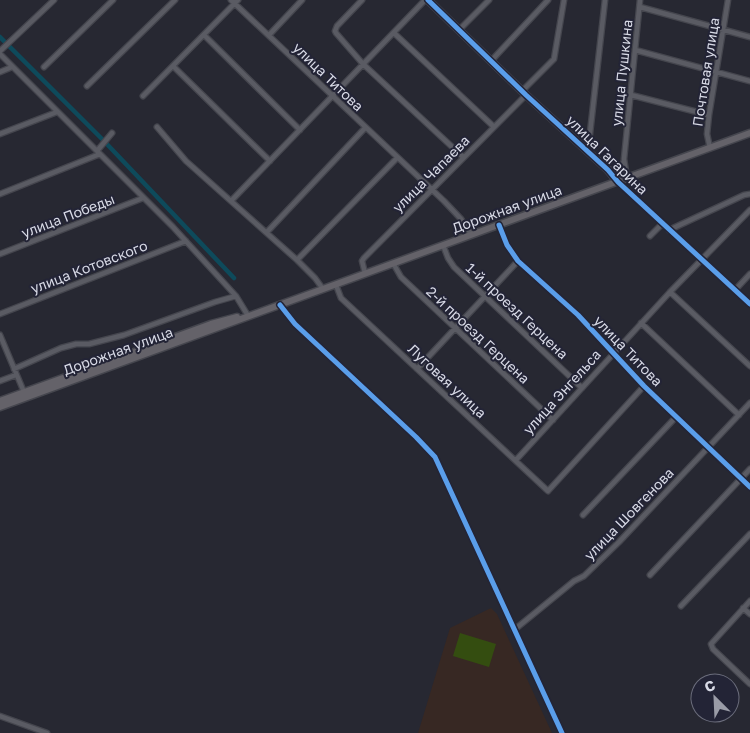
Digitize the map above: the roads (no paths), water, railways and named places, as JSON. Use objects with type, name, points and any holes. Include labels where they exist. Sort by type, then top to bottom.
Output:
[{"type":"main road","name":"улица Гагарина","points":[[427,0],[524,93],[585,148],[618,182]]},
{"type":"main road","name":"Дорожная улица","points":[[0,407],[750,133]]},
{"type":"main road","name":"Дорожная улица","points":[[0,401],[211,324],[272,308]]},
{"type":"street","points":[[54,0],[0,53],[186,241],[236,296],[247,314]]},
{"type":"street","points":[[44,67],[113,0]]},
{"type":"street","points":[[87,86],[174,0]]},
{"type":"street","points":[[269,35],[302,0]]},
{"type":"street","points":[[362,0],[337,26],[335,31],[363,64],[463,156]]},
{"type":"street","points":[[231,201],[427,0]]},
{"type":"street","points":[[459,30],[488,0]]},
{"type":"street","points":[[491,60],[548,0]]},
{"type":"street","name":"улица Чапаева","points":[[365,273],[362,261],[364,258],[494,126],[554,59],[564,0]]},
{"type":"street","points":[[585,148],[589,142],[605,0]]},
{"type":"street","name":"улица Пушкина","points":[[627,178],[624,159],[640,0]]},
{"type":"street","name":"Почтовая улица","points":[[710,148],[707,134],[708,115],[728,0]]},
{"type":"street","points":[[143,96],[235,1]]},
{"type":"street","name":"улица Титова","points":[[235,1],[461,219],[471,234]]},
{"type":"street","points":[[640,7],[750,37]]},
{"type":"street","points":[[394,33],[494,126]]},
{"type":"street","points":[[204,35],[300,130]]},
{"type":"street","points":[[636,50],[750,81]]},
{"type":"street","points":[[174,66],[270,161]]},
{"type":"street","points":[[0,72],[12,67]]},
{"type":"street","points":[[630,95],[708,115]]},
{"type":"street","points":[[0,134],[57,112]]},
{"type":"street","points":[[157,128],[186,161],[267,232],[324,289]]},
{"type":"street","points":[[267,232],[365,128]]},
{"type":"street","points":[[0,194],[99,153],[112,133]]},
{"type":"street","points":[[297,260],[397,158]]},
{"type":"street","points":[[608,170],[616,170],[622,166],[624,159]]},
{"type":"street","name":"улица Гагарина","points":[[618,182],[750,304]]},
{"type":"street","points":[[669,230],[744,195],[750,194]]},
{"type":"street","name":"улица Победы","points":[[0,254],[144,198]]},
{"type":"street","name":"улица Энгельса","points":[[516,460],[670,292],[750,210]]},
{"type":"street","points":[[650,236],[662,224]]},
{"type":"street","name":"улица Титова","points":[[499,225],[506,245],[518,262],[578,316],[644,386],[750,487]]},
{"type":"street","name":"улица Котовского","points":[[0,314],[186,241]]},
{"type":"street","name":"1-й проезд Герцена","points":[[443,245],[454,267],[582,388]]},
{"type":"street","points":[[417,369],[518,262]]},
{"type":"street","name":"2-й проезд Герцена","points":[[393,263],[401,277],[553,420]]},
{"type":"street","points":[[735,290],[750,274]]},
{"type":"street","name":"Луговая улица","points":[[336,285],[341,298],[548,491],[644,386]]},
{"type":"street","points":[[670,292],[750,366]]},
{"type":"street","points":[[14,369],[61,348],[76,344],[88,344],[124,334],[236,296]]},
{"type":"street","points":[[280,305],[295,324],[435,457],[562,733]]},
{"type":"street","points":[[641,323],[739,415]]},
{"type":"street","points":[[0,336],[24,392]]},
{"type":"street","points":[[0,381],[16,375]]},
{"type":"street","name":"улица Шовгенова","points":[[514,630],[574,581],[584,576],[620,542],[750,403]]},
{"type":"street","points":[[583,515],[676,417]]},
{"type":"street","points":[[650,575],[750,469]]},
{"type":"street","points":[[681,606],[750,534]]},
{"type":"street","points":[[750,601],[713,641],[712,647],[750,684]]},
{"type":"street","points":[[744,608],[750,614]]},
{"type":"street","points":[[0,716],[46,733]]},
{"type":"waterway","points":[[0,37],[104,141],[234,278]]}]
